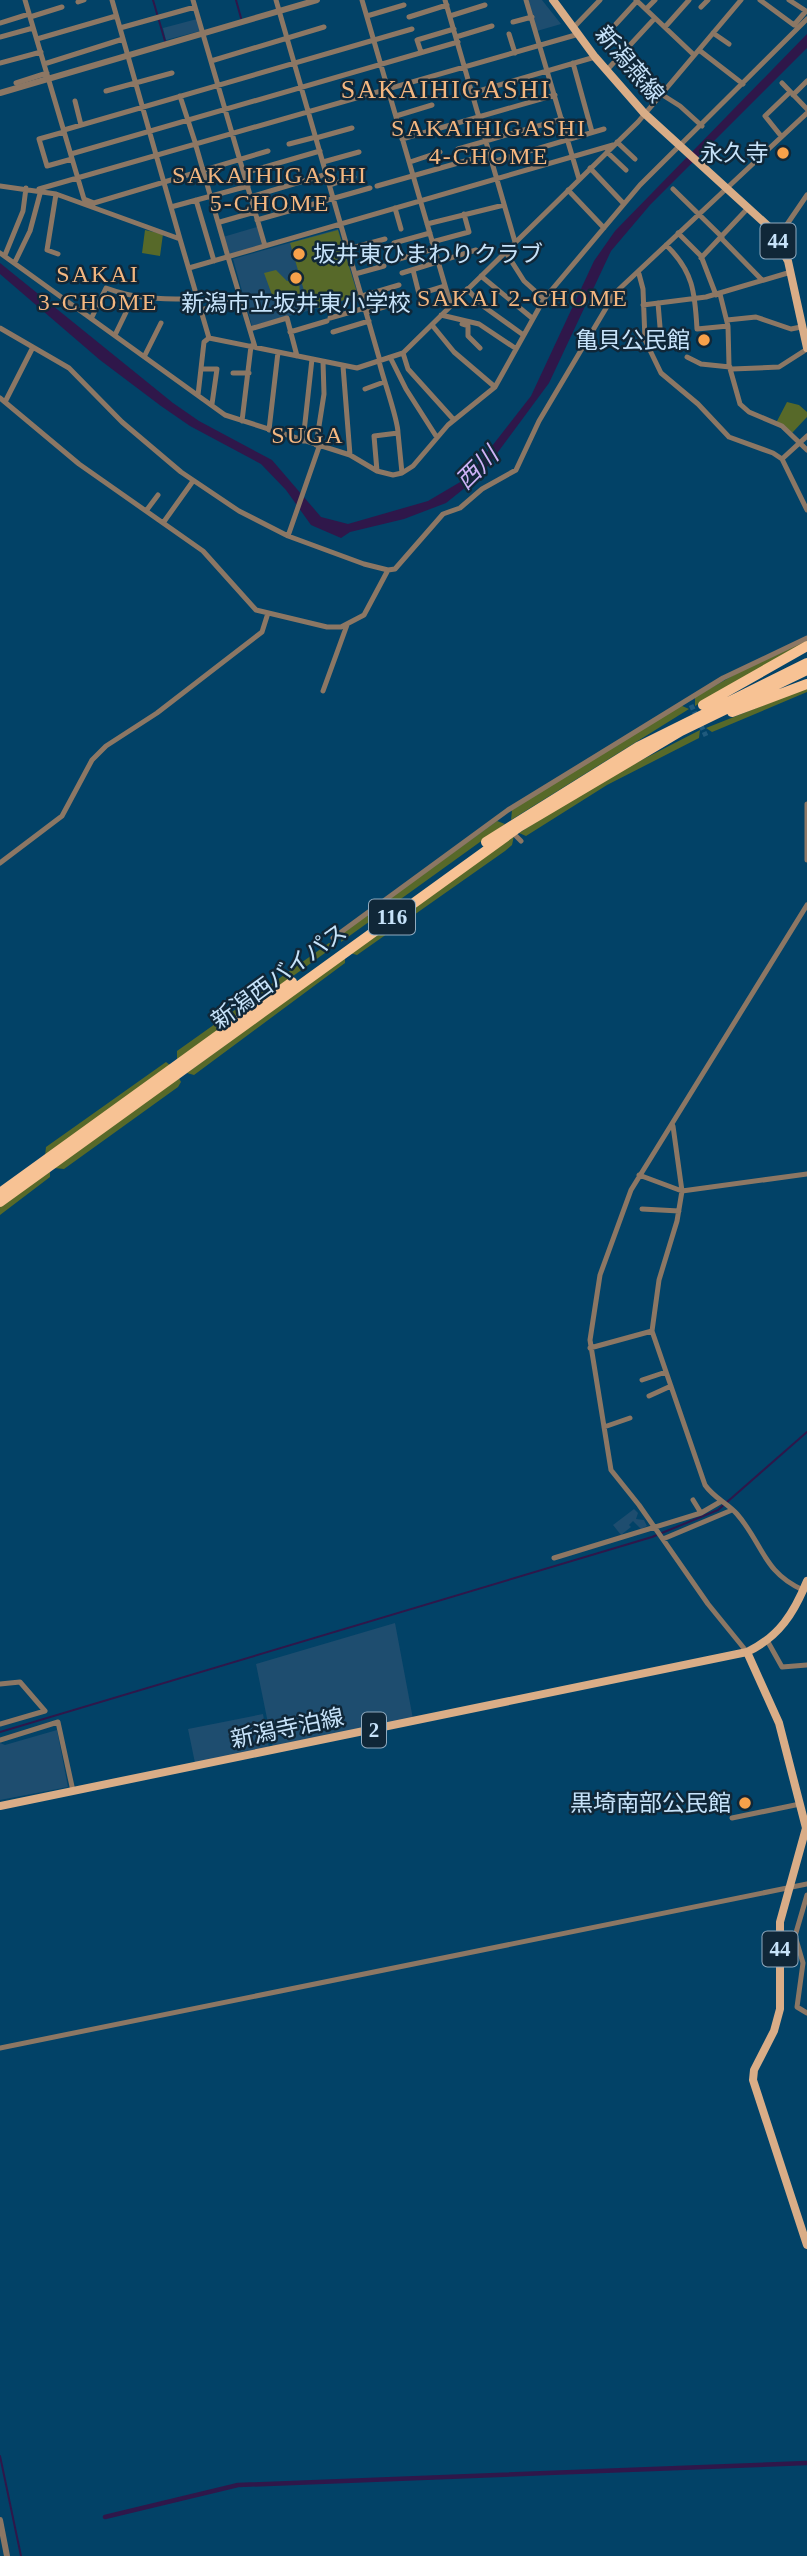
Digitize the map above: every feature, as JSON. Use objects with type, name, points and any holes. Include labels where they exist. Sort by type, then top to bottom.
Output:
[{"type":"highway","points":[[640,750],[682,717],[807,646]]},
{"type":"highway","name":"新潟西バイパス","points":[[0,1193],[460,860],[554,797],[807,663]]},
{"type":"highway","name":"新潟西バイパス","points":[[0,1202],[464,865],[558,802],[640,750],[807,670]]},
{"type":"highway","points":[[640,750],[807,684]]},
{"type":"main road","name":"新潟燕線","points":[[553,0],[606,71],[682,148]]},
{"type":"main road","name":"44","points":[[682,148],[748,207],[777,239],[790,272],[807,349]]},
{"type":"main road","name":"2","points":[[747,1652],[768,1642],[793,1612],[807,1581]]},
{"type":"main road","name":"44","points":[[747,1652],[779,1723],[806,1828],[780,1922],[780,2009],[774,2031],[754,2070],[753,2080],[807,2245]]},
{"type":"main road","name":"新潟寺泊線","points":[[0,1806],[747,1652]]},
{"type":"street","points":[[25,0],[83,202]]},
{"type":"street","points":[[112,0],[209,338]]},
{"type":"street","points":[[276,0],[366,310],[392,413],[398,421],[402,473]]},
{"type":"street","points":[[16,82],[128,55],[317,0]]},
{"type":"street","points":[[362,0],[451,306]]},
{"type":"street","points":[[526,0],[579,179]]},
{"type":"street","points":[[40,190],[540,46],[577,31],[600,0]]},
{"type":"street","points":[[616,24],[637,0],[664,27],[743,84]]},
{"type":"street","points":[[646,9],[655,0]]},
{"type":"street","points":[[664,27],[689,0]]},
{"type":"street","points":[[701,7],[708,0]]},
{"type":"street","points":[[209,338],[357,368],[403,354],[617,143],[741,0]]},
{"type":"street","points":[[760,0],[794,25],[806,11],[789,0]]},
{"type":"street","points":[[409,17],[446,3],[515,242]]},
{"type":"street","points":[[120,28],[194,4],[265,246]]},
{"type":"street","points":[[367,16],[404,5]]},
{"type":"street","points":[[450,16],[485,5]]},
{"type":"street","points":[[0,23],[62,6]]},
{"type":"street","points":[[37,39],[116,16]]},
{"type":"street","points":[[513,22],[532,17]]},
{"type":"street","points":[[606,71],[655,18]]},
{"type":"street","points":[[26,188],[23,211],[3,254],[225,415],[350,456],[377,471],[393,475],[413,466],[436,436],[495,387],[522,334],[544,299],[624,204],[807,19]]},
{"type":"street","points":[[412,29],[39,139],[47,166],[149,131],[421,52],[492,26]]},
{"type":"street","points":[[211,61],[324,27]]},
{"type":"street","points":[[0,37],[33,28]]},
{"type":"street","points":[[421,52],[417,40],[454,29]]},
{"type":"street","points":[[713,33],[729,44]]},
{"type":"street","points":[[509,34],[515,53]]},
{"type":"street","points":[[44,64],[123,40]]},
{"type":"street","points":[[0,63],[40,52]]},
{"type":"street","points":[[472,93],[595,57]]},
{"type":"street","points":[[573,64],[592,132]]},
{"type":"street","points":[[106,91],[172,73]]},
{"type":"street","points":[[0,93],[48,76]]},
{"type":"street","points":[[781,136],[764,118],[807,81]]},
{"type":"street","points":[[0,328],[32,349],[69,368],[122,422],[193,481],[263,525],[364,564],[388,570],[395,569],[443,514],[468,503],[482,489],[516,470],[539,421],[615,293],[639,274],[725,186],[807,111],[782,83]]},
{"type":"street","points":[[661,94],[680,106],[702,126]]},
{"type":"street","points":[[180,96],[250,329],[253,347],[242,421]]},
{"type":"street","points":[[402,139],[555,96]]},
{"type":"street","points":[[75,101],[81,125]]},
{"type":"street","points":[[396,116],[432,105]]},
{"type":"street","points":[[458,149],[562,119]]},
{"type":"street","points":[[289,144],[352,128]]},
{"type":"street","points":[[492,162],[604,129]]},
{"type":"street","points":[[189,268],[617,143]]},
{"type":"street","points":[[617,143],[633,157],[638,147]]},
{"type":"street","points":[[244,173],[320,150]]},
{"type":"street","points":[[83,202],[94,203],[268,151]]},
{"type":"street","points":[[323,162],[359,152]]},
{"type":"street","points":[[410,162],[440,152]]},
{"type":"street","points":[[607,152],[626,170]]},
{"type":"street","points":[[377,186],[490,154]]},
{"type":"street","points":[[590,169],[624,204]]},
{"type":"street","points":[[250,197],[327,174]]},
{"type":"street","points":[[330,184],[354,177]]},
{"type":"street","points":[[0,193],[1,186],[56,194],[180,239]]},
{"type":"street","points":[[171,207],[248,186]]},
{"type":"street","points":[[257,220],[370,188]]},
{"type":"street","points":[[673,189],[762,280]]},
{"type":"street","points":[[15,262],[30,231],[40,190]]},
{"type":"street","points":[[568,190],[604,228]]},
{"type":"street","points":[[56,194],[47,250],[58,254]]},
{"type":"street","points":[[777,239],[807,195]]},
{"type":"street","points":[[196,200],[214,261]]},
{"type":"street","points":[[427,224],[504,205]]},
{"type":"street","points":[[701,258],[748,207]]},
{"type":"street","points":[[395,208],[401,229]]},
{"type":"street","points":[[220,222],[255,212]]},
{"type":"street","points":[[399,259],[469,232],[464,214]]},
{"type":"street","points":[[394,243],[430,233]]},
{"type":"street","points":[[678,233],[701,258],[718,294],[728,323],[731,368],[741,406],[782,426],[807,450]]},
{"type":"street","points":[[348,250],[385,239]]},
{"type":"street","points":[[666,245],[685,263],[695,299],[697,329],[757,317],[791,329],[802,327]]},
{"type":"street","points":[[402,273],[476,250]]},
{"type":"street","points":[[505,251],[524,281],[544,299]]},
{"type":"street","points":[[355,274],[384,266]]},
{"type":"street","points":[[413,270],[419,294],[445,286]]},
{"type":"street","points":[[643,305],[718,294],[790,272]]},
{"type":"street","points":[[639,274],[645,340],[661,373],[698,404],[729,438],[773,453],[782,459],[807,510]]},
{"type":"street","points":[[481,276],[532,318]]},
{"type":"street","points":[[362,296],[399,285]]},
{"type":"street","points":[[92,317],[106,288],[133,298],[198,299]]},
{"type":"street","points":[[467,289],[483,306],[522,334]]},
{"type":"street","points":[[116,335],[133,298]]},
{"type":"street","points":[[201,310],[241,299]]},
{"type":"street","points":[[290,332],[329,319],[404,301]]},
{"type":"street","points":[[658,303],[661,339]]},
{"type":"street","points":[[440,316],[468,326],[468,336],[480,348]]},
{"type":"street","points":[[440,316],[480,324],[515,348]]},
{"type":"street","points":[[250,329],[287,318],[297,356]]},
{"type":"street","points":[[333,332],[369,321]]},
{"type":"street","points":[[145,355],[161,323]]},
{"type":"street","points":[[432,325],[454,352],[495,387]]},
{"type":"street","points":[[198,395],[204,342],[209,338]]},
{"type":"street","points":[[32,349],[2,400],[79,464],[203,551],[256,610],[327,627],[347,624],[364,615],[388,570]]},
{"type":"street","points":[[687,357],[701,364],[731,368],[779,368],[807,349]]},
{"type":"street","points":[[269,430],[278,352]]},
{"type":"street","points":[[403,354],[408,369],[454,420]]},
{"type":"street","points":[[390,358],[405,389],[436,436]]},
{"type":"street","points":[[303,441],[312,359]]},
{"type":"street","points":[[288,536],[317,446],[324,394],[323,361]]},
{"type":"street","points":[[343,366],[350,456]]},
{"type":"street","points":[[201,369],[217,369],[212,404]]},
{"type":"street","points":[[233,373],[249,373]]},
{"type":"street","points":[[365,389],[384,382]]},
{"type":"street","points":[[377,471],[374,436],[398,433]]},
{"type":"street","points":[[782,459],[807,436]]},
{"type":"street","points":[[163,523],[193,481]]},
{"type":"street","points":[[146,511],[158,495]]},
{"type":"street","points":[[0,863],[62,816],[92,760],[106,746],[157,712],[262,632],[268,614]]},
{"type":"street","points":[[323,691],[347,624]]},
{"type":"street","points":[[333,938],[434,862],[503,820],[686,699],[807,638]]},
{"type":"street","points":[[686,699],[691,705]]},
{"type":"street","points":[[807,804],[807,860]]},
{"type":"street","points":[[516,836],[521,841]]},
{"type":"street","points":[[747,1652],[708,1604],[611,1470],[590,1348],[600,1275],[622,1212],[639,1175],[673,1126],[807,905]]},
{"type":"street","points":[[673,1126],[682,1191],[680,1211],[654,1304],[652,1331],[705,1485],[721,1503],[731,1509],[772,1569],[786,1583],[803,1590]]},
{"type":"street","points":[[639,1175],[682,1191],[807,1174]]},
{"type":"street","points":[[642,1209],[680,1211]]},
{"type":"street","points":[[646,1304],[654,1304]]},
{"type":"street","points":[[590,1348],[652,1331]]},
{"type":"street","points":[[642,1380],[666,1372]]},
{"type":"street","points":[[649,1396],[671,1386]]},
{"type":"street","points":[[604,1427],[630,1418]]},
{"type":"street","points":[[693,1500],[701,1513]]},
{"type":"street","points":[[554,1558],[701,1513],[721,1503]]},
{"type":"street","points":[[662,1538],[731,1509]]},
{"type":"street","points":[[768,1642],[782,1667],[807,1665]]},
{"type":"street","points":[[0,1685],[20,1682],[45,1711],[0,1724]]},
{"type":"street","points":[[0,1741],[58,1722],[73,1791]]},
{"type":"street","points":[[732,1818],[800,1804]]},
{"type":"street","points":[[0,2048],[807,1884]]},
{"type":"street","points":[[807,1895],[796,1936],[803,1963],[797,2007],[807,2014]]},
{"type":"street","points":[[0,2520],[7,2556]]},
{"type":"shaded area","points":[[528,0],[542,0],[561,24],[537,31]]},
{"type":"shaded area","points":[[197,19],[200,31],[166,40],[163,28]]},
{"type":"shaded area","points":[[257,227],[262,245],[228,255],[223,237]]},
{"type":"shaded area","name":"新潟市立坂井東小学校","points":[[338,229],[359,297],[252,326],[233,259]]},
{"type":"shaded area","points":[[634,1509],[638,1513],[636,1519],[644,1520],[647,1526],[641,1529],[633,1521],[629,1525],[631,1527],[621,1535],[613,1525]]},
{"type":"shaded area","points":[[395,1623],[413,1719],[273,1748],[256,1664]]},
{"type":"shaded area","points":[[263,1714],[269,1748],[195,1763],[188,1729]]},
{"type":"shaded area","points":[[57,1730],[68,1787],[0,1800],[0,1743],[5,1745]]},
{"type":"green space","points":[[145,230],[163,234],[160,256],[142,253]]},
{"type":"green space","points":[[338,230],[358,296],[318,308],[313,291],[305,294],[290,243]]},
{"type":"green space","points":[[276,270],[287,281],[299,278],[300,296],[283,300],[280,294],[272,295],[264,273]]},
{"type":"green space","points":[[787,402],[799,405],[807,412],[807,417],[792,433],[776,423]]},
{"type":"green space","points":[[807,640],[695,706],[695,697],[750,666]]},
{"type":"green space","points":[[807,688],[807,692],[712,732],[706,728]]},
{"type":"green space","points":[[680,705],[689,709],[511,820],[512,810]]},
{"type":"green space","points":[[700,730],[699,738],[607,785],[526,836],[519,833],[599,782]]},
{"type":"green space","points":[[497,821],[505,824],[341,942],[342,933]]},
{"type":"green space","points":[[514,836],[512,845],[505,851],[357,955],[350,953]]},
{"type":"green space","points":[[329,943],[336,945],[177,1060],[177,1051]]},
{"type":"green space","points":[[345,957],[345,963],[194,1075],[187,1073]]},
{"type":"green space","points":[[166,1062],[170,1065],[45,1156],[46,1147]]},
{"type":"green space","points":[[179,1078],[181,1082],[178,1087],[64,1169],[54,1168]]},
{"type":"green space","points":[[50,1171],[50,1177],[0,1215],[0,1207]]},
{"type":"water","name":"西川","points":[[807,34],[807,48],[650,205],[611,251],[549,383],[481,475],[446,503],[404,519],[350,532],[341,538],[311,525],[286,490],[261,464],[190,426],[161,406],[100,360],[0,274],[0,263],[173,403],[199,421],[272,460],[321,517],[348,524],[428,501],[467,478],[531,396],[594,261],[615,231]]},
{"type":"waterway","points":[[153,0],[165,41]]},
{"type":"waterway","points":[[236,0],[241,18]]},
{"type":"waterway","points":[[0,1732],[652,1537],[718,1510],[807,1432]]},
{"type":"waterway","points":[[0,2456],[21,2556]]},
{"type":"waterway","points":[[105,2517],[238,2485],[807,2463]]},
{"type":"tunnel","points":[[691,705],[706,736]]},
{"type":"place","name":"永久寺","points":[[783,153]]},
{"type":"place","name":"坂井東ひまわりクラブ","points":[[299,254]]},
{"type":"place","name":"新潟市立坂井東小学校","points":[[296,278]]},
{"type":"place","name":"亀貝公民館","points":[[704,340]]},
{"type":"place","name":"黒埼南部公民館","points":[[745,1803]]},
{"type":"district","name":"SAKAIHIGASHI","points":[[446,89]]},
{"type":"district","name":"SAKAIHIGASHI 4-CHOME","points":[[489,142]]},
{"type":"district","name":"SAKAIHIGASHI 5-CHOME","points":[[270,189]]},
{"type":"district","name":"SAKAI 3-CHOME","points":[[98,288]]},
{"type":"district","name":"SAKAI 2-CHOME","points":[[523,298]]},
{"type":"district","name":"SUGA","points":[[308,435]]}]
